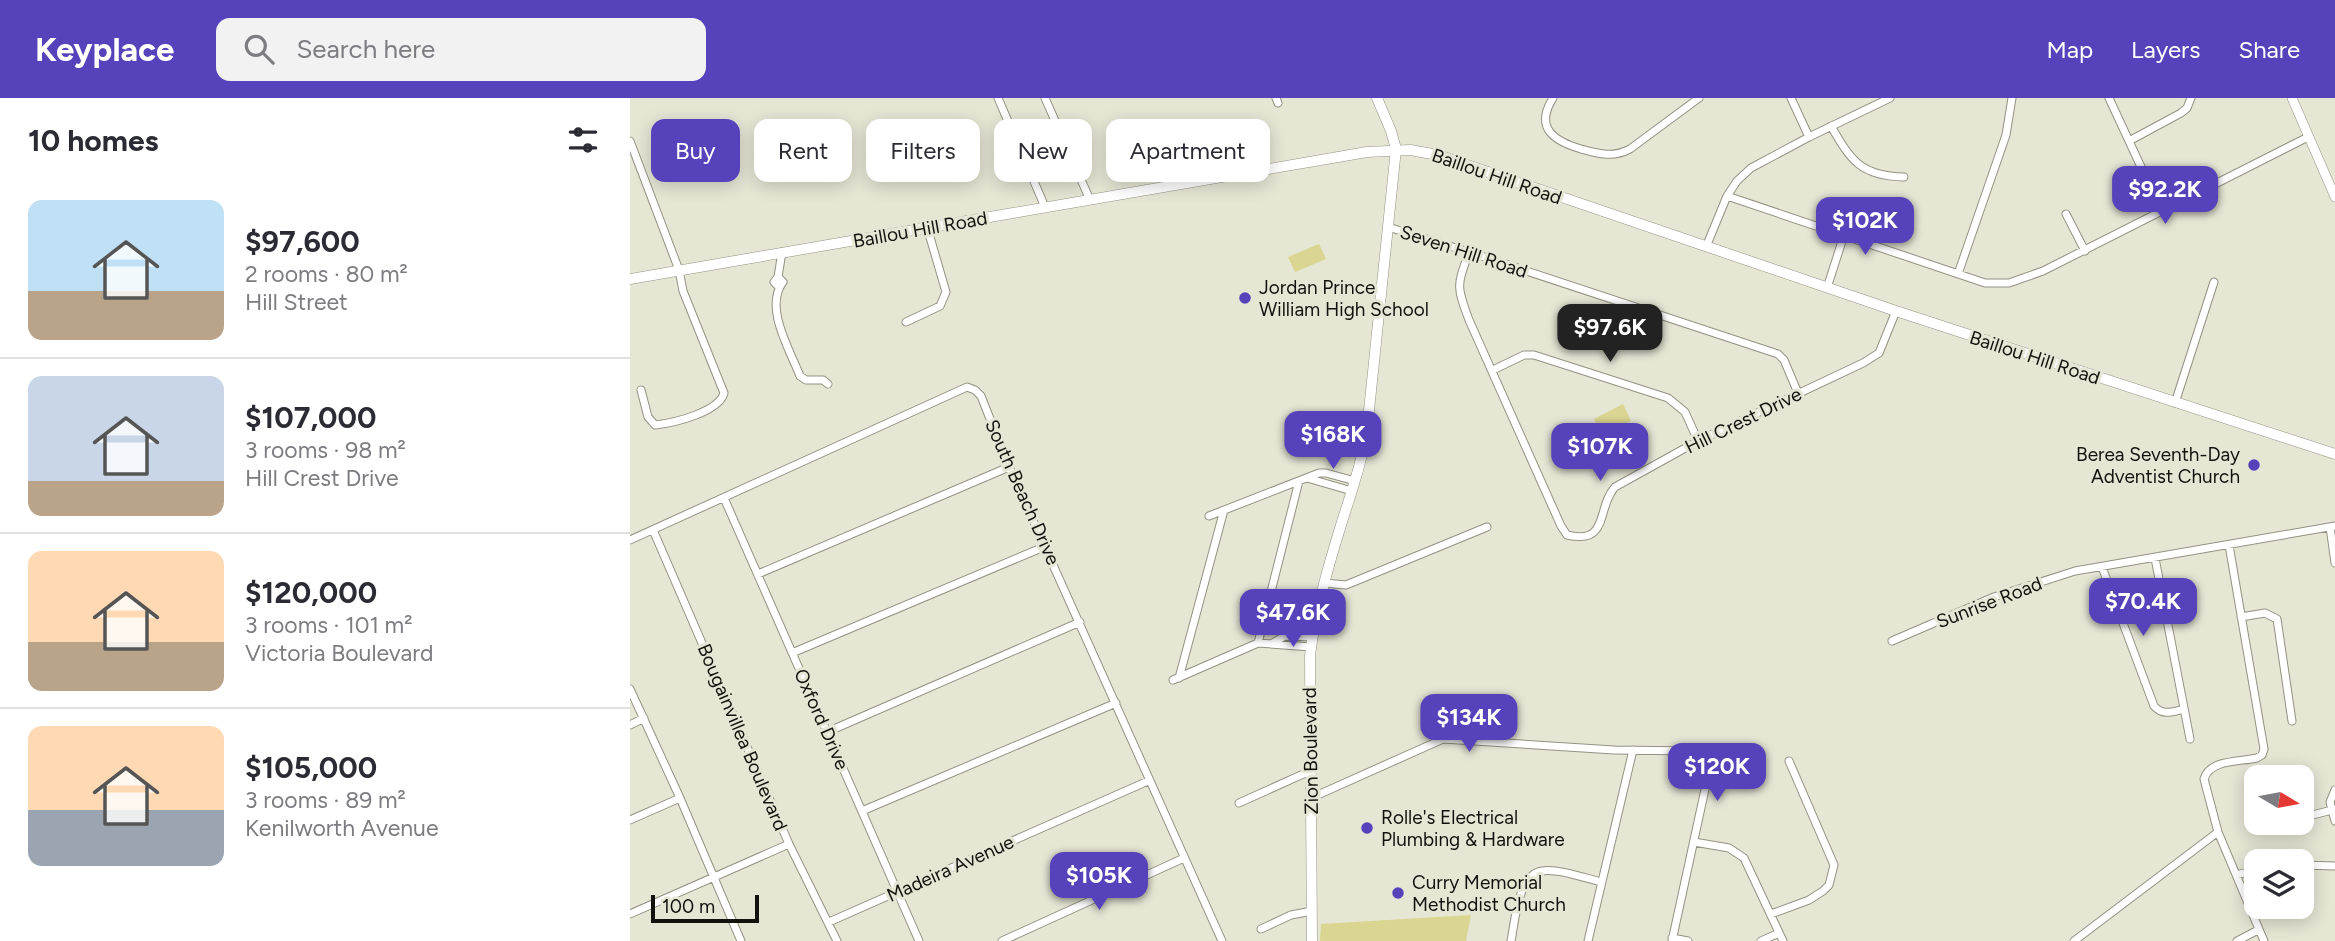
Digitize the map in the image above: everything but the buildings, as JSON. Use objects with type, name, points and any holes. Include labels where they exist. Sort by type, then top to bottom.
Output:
[{"type":"main road","points":[[1377,98],[1389,124],[1396,149]]},
{"type":"main road","name":"Zion Boulevard","points":[[1312,941],[1311,642],[1325,583],[1366,443],[1396,149]]},
{"type":"main road","name":"Baillou Hill Road","points":[[630,279],[1367,152],[1418,150],[1896,311],[2335,454]]},
{"type":"street","points":[[998,98],[1045,207]]},
{"type":"street","points":[[1045,98],[1090,200]]},
{"type":"street","points":[[1553,98],[1548,106],[1546,119],[1553,137],[1567,145],[1614,155],[1630,149],[1699,98]]},
{"type":"street","points":[[1791,98],[1809,137]]},
{"type":"street","points":[[1706,247],[1727,196],[1737,181],[1757,163],[1890,98]]},
{"type":"street","points":[[1958,274],[2006,135],[2012,98]]},
{"type":"street","points":[[2109,98],[2162,212]]},
{"type":"street","points":[[2129,141],[2181,113],[2187,108],[2191,98]]},
{"type":"street","points":[[2292,98],[2335,197]]},
{"type":"street","points":[[1831,126],[1846,153],[1864,169],[1882,176],[1904,177]]},
{"type":"street","points":[[1727,196],[1985,283],[2009,283],[2034,275],[2085,251],[2308,137]]},
{"type":"street","points":[[630,141],[679,270],[683,291],[723,388],[723,397],[707,410],[672,424],[655,425],[648,417],[641,390]]},
{"type":"street","points":[[2066,214],[2085,251]]},
{"type":"street","name":"Seven Hill Road","points":[[1388,227],[1778,354],[1784,360],[1798,393]]},
{"type":"street","points":[[906,322],[940,306],[946,292],[927,228]]},
{"type":"street","points":[[1827,288],[1844,236]]},
{"type":"street","points":[[782,252],[778,277],[774,282],[778,286],[777,317],[800,376],[806,380],[823,380],[828,384]]},
{"type":"street","name":"Hill Crest Drive","points":[[1469,252],[1458,284],[1459,294],[1567,535],[1578,538],[1590,536],[1601,523],[1608,495],[1615,487],[1698,441],[1879,353],[1896,311]]},
{"type":"street","points":[[2175,403],[2214,282]]},
{"type":"street","points":[[1493,370],[1524,355],[1534,355],[1668,398],[1685,412],[1698,441]]},
{"type":"street","name":"South Beach Drive","points":[[630,540],[967,387],[975,390],[981,396],[1009,467],[1219,940]]},
{"type":"street","points":[[758,574],[1009,467]]},
{"type":"street","points":[[1209,516],[1326,473],[1356,481]]},
{"type":"street","points":[[1302,480],[1352,491]]},
{"type":"street","points":[[1258,643],[1302,480]]},
{"type":"street","name":"Oxford Drive","points":[[724,498],[919,941]]},
{"type":"street","points":[[1224,510],[1176,679],[1258,643],[1311,642]]},
{"type":"street","points":[[1325,583],[1346,585],[1487,527]]},
{"type":"street","points":[[2332,527],[2335,564]]},
{"type":"street","name":"Sunrise Road","points":[[1892,641],[1994,597],[2074,571],[2332,527]]},
{"type":"street","name":"Bougainvillea Boulevard","points":[[653,530],[789,844],[837,941]]},
{"type":"street","points":[[2229,545],[2264,749],[2262,755],[2257,758],[2222,764],[2207,772],[2204,783],[2218,832],[2264,941]]},
{"type":"street","points":[[792,653],[1046,546]]},
{"type":"street","points":[[2155,558],[2190,739]]},
{"type":"street","points":[[2102,567],[2154,706],[2167,713],[2184,709]]},
{"type":"street","points":[[2241,617],[2265,613],[2277,619],[2292,721]]},
{"type":"street","points":[[827,732],[1080,622]]},
{"type":"street","points":[[630,689],[680,797],[741,941]]},
{"type":"street","points":[[862,811],[1115,703]]},
{"type":"street","points":[[630,725],[644,718]]},
{"type":"street","points":[[1311,799],[1443,739],[1697,751],[1704,754],[1710,762],[1672,939],[1688,941]]},
{"type":"street","points":[[1588,941],[1633,750]]},
{"type":"street","points":[[1770,914],[1809,900],[1823,891],[1829,885],[1834,865],[1789,761]]},
{"type":"street","points":[[1239,803],[1310,771]]},
{"type":"street","name":"Madeira Avenue","points":[[829,922],[1148,781]]},
{"type":"street","points":[[2335,790],[2330,800],[2335,821]]},
{"type":"street","points":[[630,820],[680,797]]},
{"type":"street","points":[[2314,815],[2332,810]]},
{"type":"street","points":[[2074,941],[2218,832]]},
{"type":"street","points":[[1694,842],[1729,848],[1744,858],[1783,941]]},
{"type":"street","points":[[630,914],[789,844]]},
{"type":"street","points":[[1002,941],[1184,858]]},
{"type":"street","points":[[2314,865],[2335,866]]},
{"type":"street","points":[[1511,941],[1523,885],[1534,873],[1549,871],[1601,882]]},
{"type":"street","points":[[2236,875],[2244,873]]},
{"type":"street","points":[[1261,929],[1291,915],[1312,911]]},
{"type":"street","points":[[2237,941],[2258,930]]},
{"type":"street","points":[[1761,941],[1779,933]]},
{"type":"shaded area","points":[[1319,244],[1326,259],[1295,272],[1288,257]]},
{"type":"shaded area","points":[[1623,404],[1631,421],[1602,435],[1594,419]]},
{"type":"shaded area","points":[[1471,915],[1466,941],[1320,941],[1321,924]]},
{"type":"place","name":"Jordan Prince William High School","points":[[1245,298]]},
{"type":"place","name":"Berea Seventh-Day Adventist Church","points":[[2254,465]]},
{"type":"place","name":"Rolle's Electrical Plumbing & Hardware","points":[[1367,828]]},
{"type":"place","name":"Curry Memorial Methodist Church","points":[[1398,893]]}]
